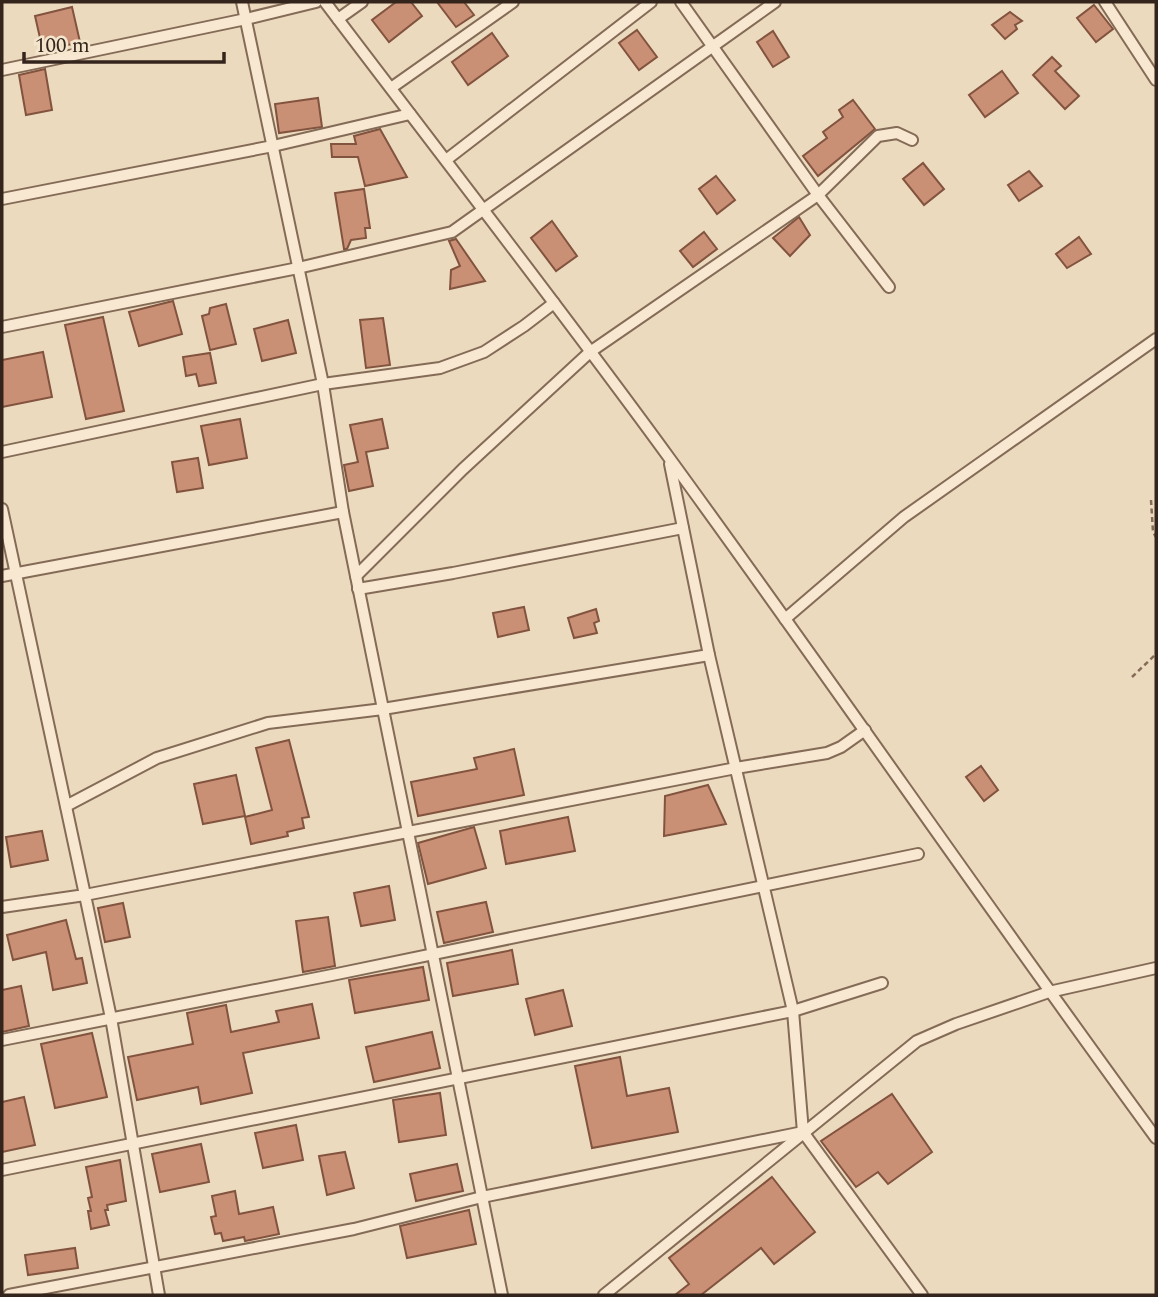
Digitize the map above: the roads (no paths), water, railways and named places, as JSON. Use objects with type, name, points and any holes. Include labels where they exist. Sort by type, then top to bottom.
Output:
[{"type":"street","points":[[242,2],[323,384],[358,589],[502,1295]]},
{"type":"street","points":[[2,71],[316,2]]},
{"type":"street","points":[[325,2],[669,457],[1049,992],[1156,1138]]},
{"type":"street","points":[[338,19],[362,2]]},
{"type":"street","points":[[391,88],[513,2]]},
{"type":"street","points":[[446,160],[651,2]]},
{"type":"street","points":[[681,2],[818,195],[889,287]]},
{"type":"street","points":[[2,327],[298,268],[452,232],[775,2]]},
{"type":"street","points":[[1105,2],[1156,80]]},
{"type":"street","points":[[2,200],[272,146],[410,114]]},
{"type":"street","points":[[356,576],[463,469],[590,352],[818,195],[878,136],[897,133],[912,139]]},
{"type":"street","points":[[2,452],[323,384],[440,368],[484,352],[554,303]]},
{"type":"street","points":[[785,619],[904,517],[1156,339]]},
{"type":"street","points":[[669,457],[709,655],[793,1011],[803,1132],[922,1295]]},
{"type":"street","points":[[2,509],[111,1018],[159,1295]]},
{"type":"street","points":[[2,576],[343,512]]},
{"type":"street","points":[[358,589],[683,528]]},
{"type":"street","points":[[66,806],[158,758],[268,723],[383,709],[709,655]]},
{"type":"street","points":[[2,907],[85,895],[827,752],[841,747],[865,730]]},
{"type":"street","points":[[2,1040],[918,854]]},
{"type":"street","points":[[604,1295],[917,1041],[956,1024],[1049,992],[1156,968]]},
{"type":"street","points":[[2,1170],[793,1011],[882,983]]},
{"type":"street","points":[[9,1295],[354,1230],[482,1197],[803,1132]]}]
